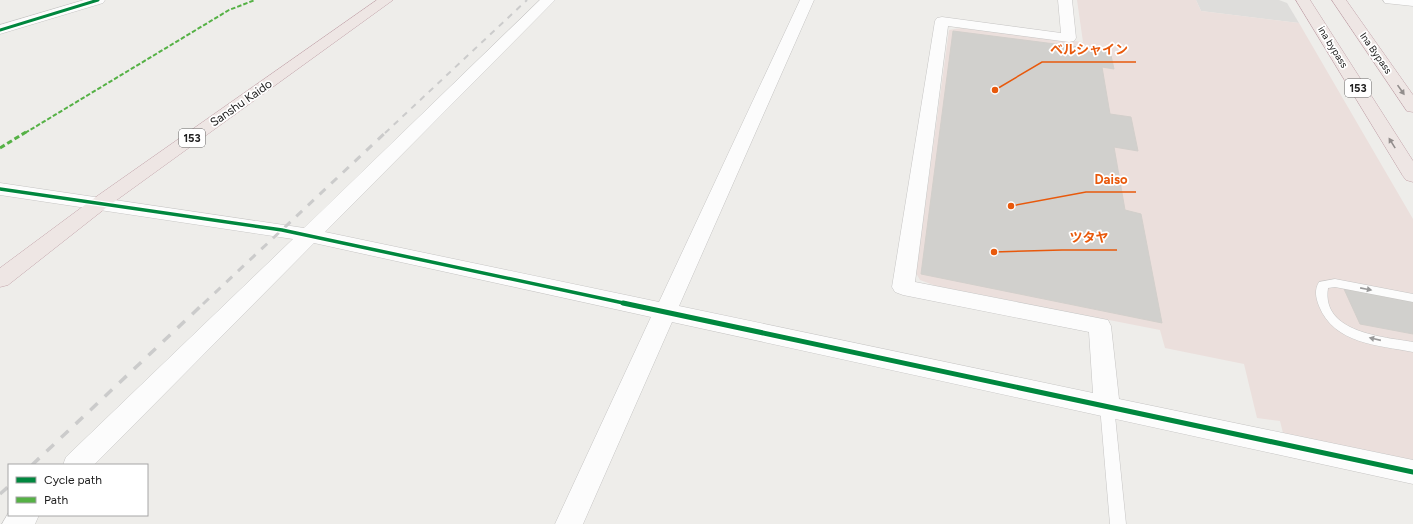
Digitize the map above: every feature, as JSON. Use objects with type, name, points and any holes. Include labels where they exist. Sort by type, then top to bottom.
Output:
[{"type":"highway","name":"Sanshu Kaido","points":[[0,279],[100,203],[386,0]]},
{"type":"highway","name":"ina bypass","points":[[1303,0],[1413,176]]},
{"type":"highway","name":"Ina Bypass","points":[[1339,0],[1413,106]]},
{"type":"street","points":[[0,30],[98,0]]},
{"type":"street","points":[[77,464],[548,0]]},
{"type":"street","points":[[569,524],[806,0]]},
{"type":"street","points":[[1065,0],[1069,38],[942,22],[903,287],[1100,326],[1107,406]]},
{"type":"street","points":[[1390,0],[1413,2]]},
{"type":"street","points":[[0,189],[282,230],[1413,472]]},
{"type":"street","points":[[16,524],[24,516]]},
{"type":"lane","points":[[1413,298],[1335,283],[1323,285],[1320,294],[1329,319],[1345,331],[1363,337],[1413,347]]},
{"type":"lane","points":[[1107,406],[1118,524]]},
{"type":"shaded area","points":[[1077,0],[1196,0],[1201,11],[1299,23],[1413,219],[1413,460],[1283,433],[1280,421],[1257,418],[1244,364],[1165,348],[1160,330],[936,286],[920,280],[916,273],[949,30],[961,28],[1083,42]]},
{"type":"shaded area","points":[[1196,0],[1279,0],[1287,3],[1299,23],[1201,11]]},
{"type":"building","points":[[953,31],[1110,51],[1114,69],[1102,67],[1110,114],[1131,117],[1138,151],[1114,147],[1125,210],[1141,214],[1162,323],[921,274]]},
{"type":"building","points":[[1344,289],[1413,302],[1413,334],[1360,324]]},
{"type":"railway","points":[[385,133],[527,0]]},
{"type":"railway","points":[[203,304],[386,132]]},
{"type":"railway","points":[[33,464],[204,303]]},
{"type":"railway","points":[[0,494],[8,487]]},
{"type":"marked path","points":[[0,148],[229,10],[255,0]]},
{"type":"cycle path","points":[[0,30],[98,0]]},
{"type":"cycle path","points":[[0,189],[282,230],[1413,472]]},
{"type":"place","name":"ベルシャイン","points":[[995,90]]},
{"type":"place","name":"Daiso","points":[[1011,206]]},
{"type":"place","name":"ツタヤ","points":[[994,252]]}]
